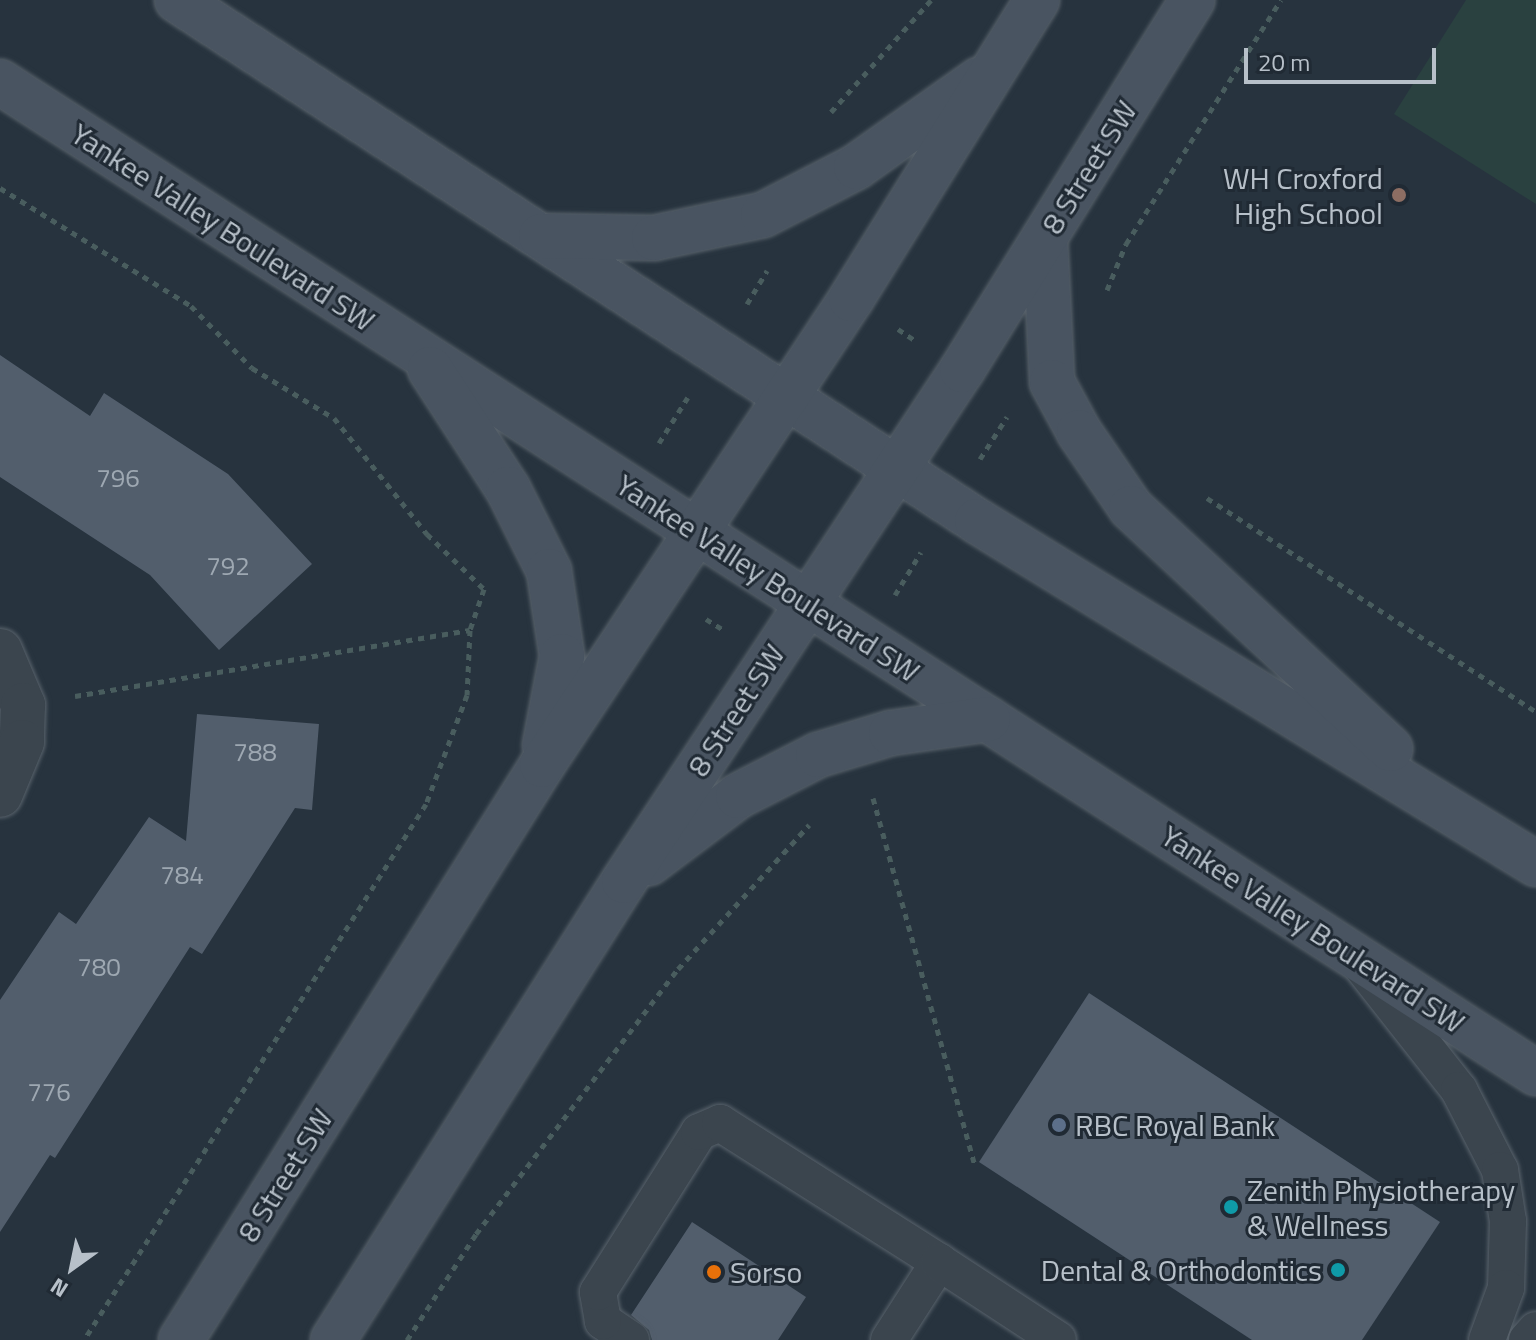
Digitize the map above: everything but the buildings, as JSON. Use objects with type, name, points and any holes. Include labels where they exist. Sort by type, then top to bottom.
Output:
[{"type":"main road","points":[[177,0],[896,469],[1536,864]]},
{"type":"main road","name":"8 Street SW","points":[[181,1340],[542,765],[787,397],[1037,0]]},
{"type":"main road","name":"8 Street SW","points":[[333,1340],[624,881],[1045,237],[1192,0]]},
{"type":"main road","points":[[541,236],[654,238],[763,215],[856,167],[994,69]]},
{"type":"main road","name":"Yankee Valley Boulevard SW","points":[[0,82],[1536,1073]]},
{"type":"main road","points":[[1045,237],[1052,382],[1079,432],[1131,508],[1469,820]]},
{"type":"main road","points":[[423,357],[508,489],[549,571],[562,656],[542,765]]},
{"type":"main road","points":[[624,881],[738,796],[818,755],[891,733],[988,719]]},
{"type":"street","points":[[0,651],[23,705],[22,742],[0,795]]},
{"type":"lane","points":[[1352,955],[1459,1090],[1500,1170],[1508,1221],[1506,1288],[1487,1340]]},
{"type":"lane","points":[[631,1340],[603,1321],[598,1292],[699,1132],[720,1123],[1058,1340]]},
{"type":"lane","points":[[889,1340],[939,1262]]},
{"type":"lane","points":[[1527,1340],[1536,1330]]},
{"type":"path","points":[[822,122],[931,0]]},
{"type":"path","points":[[1101,302],[1126,244],[1281,0]]},
{"type":"path","points":[[0,188],[191,306],[252,368],[334,418],[427,534],[484,589],[470,630],[467,695],[426,804],[84,1340]]},
{"type":"path","points":[[1204,496],[1536,712]]},
{"type":"path","points":[[658,589],[770,659]]},
{"type":"path","points":[[23,705],[470,630]]},
{"type":"path","points":[[870,785],[975,1167]]},
{"type":"path","points":[[407,1340],[476,1234],[678,969],[820,816]]},
{"type":"green space","points":[[1466,0],[1536,0],[1536,204],[1394,114]]},
{"type":"place","name":"WH Croxford High School","points":[[1399,195]]},
{"type":"place","name":"RBC Royal Bank","points":[[1059,1125]]},
{"type":"place","name":"Zenith Physiotherapy & Wellness","points":[[1231,1207]]},
{"type":"place","name":"Dental & Orthodontics","points":[[1338,1270]]},
{"type":"place","name":"Sorso","points":[[714,1272]]}]
